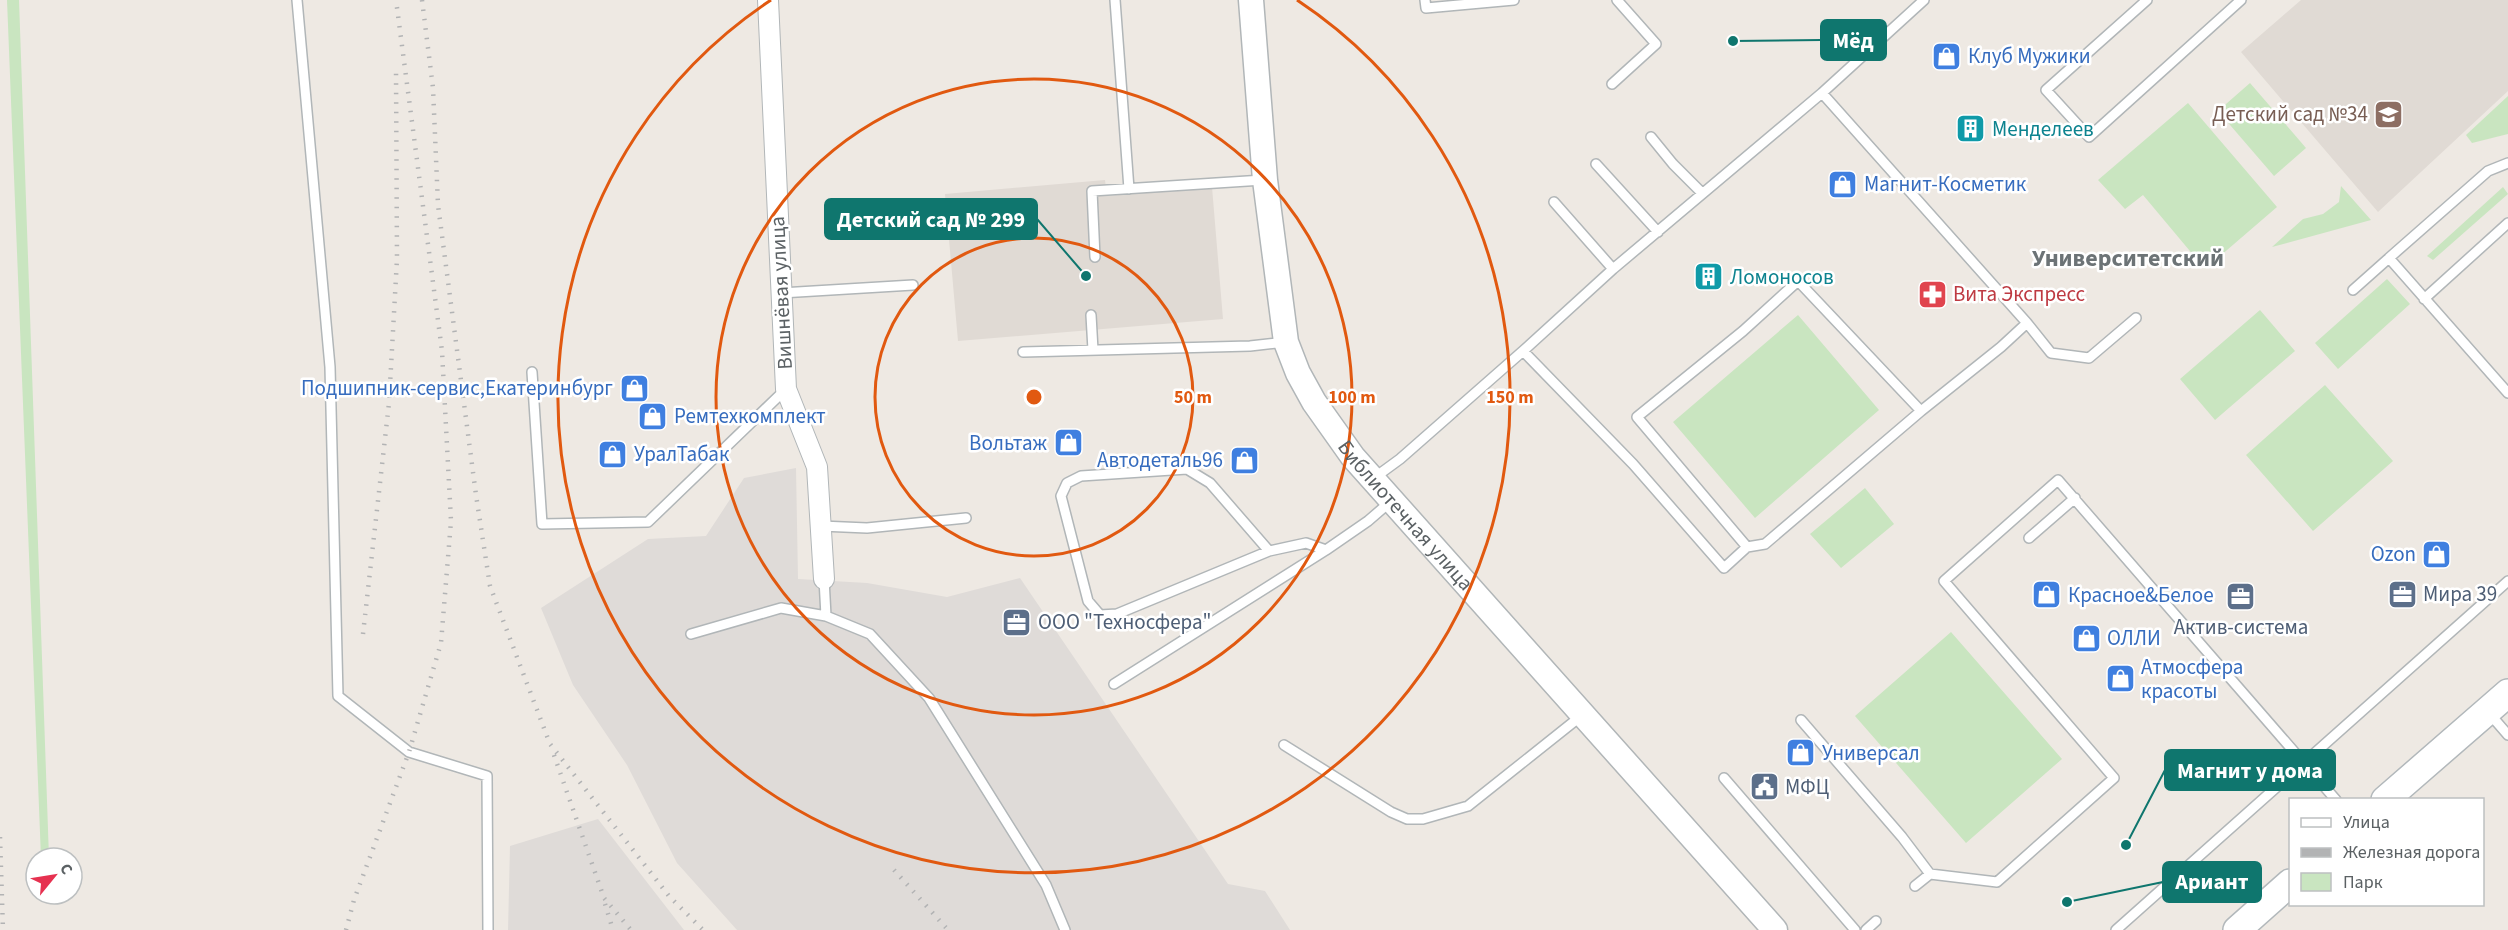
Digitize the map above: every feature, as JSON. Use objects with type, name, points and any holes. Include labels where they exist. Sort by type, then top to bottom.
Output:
[{"type":"main road","points":[[2387,798],[2508,693]]},
{"type":"main road","points":[[2237,930],[2289,884]]},
{"type":"street","name":"Вишнёвая улица","points":[[768,0],[786,389],[817,466],[824,579]]},
{"type":"street","name":"Библиотечная улица","points":[[1251,0],[1265,180],[1286,342],[1298,373],[1314,402],[1353,457],[1775,930]]},
{"type":"lane","points":[[297,0],[330,367],[338,696],[409,753],[487,776],[488,930]]},
{"type":"lane","points":[[1115,0],[1129,189]]},
{"type":"lane","points":[[1425,0],[1426,8],[1514,0]]},
{"type":"lane","points":[[1612,84],[1656,44],[1617,0]]},
{"type":"lane","points":[[2147,0],[2046,90],[2089,137],[2241,0]]},
{"type":"lane","points":[[1373,479],[1400,459],[1612,268],[1822,93],[1922,1]]},
{"type":"lane","points":[[1822,93],[2027,323],[2051,353],[2089,358],[2136,318]]},
{"type":"lane","points":[[1651,137],[1702,193]]},
{"type":"lane","points":[[1596,164],[1658,232]]},
{"type":"lane","points":[[2353,290],[2488,171],[2508,164]]},
{"type":"lane","points":[[1095,257],[1092,191],[1265,180]]},
{"type":"lane","points":[[1554,202],[1612,268]]},
{"type":"lane","points":[[2424,299],[2508,223]]},
{"type":"lane","points":[[2389,258],[2508,393]]},
{"type":"lane","points":[[1747,547],[1637,417],[1743,331],[1798,281],[1921,411]]},
{"type":"lane","points":[[781,293],[913,285]]},
{"type":"lane","points":[[1091,315],[1093,350]]},
{"type":"lane","points":[[1522,351],[1633,464],[1724,568],[1747,547],[1765,544],[2027,323]]},
{"type":"lane","points":[[1023,352],[1250,346],[1286,342]]},
{"type":"lane","points":[[532,372],[542,524],[648,522],[786,389]]},
{"type":"lane","points":[[1269,551],[1210,483],[1187,469],[1080,476],[1067,483],[1061,496],[1088,602],[1100,615],[1117,614],[1269,551],[1306,543],[1326,550]]},
{"type":"lane","points":[[1801,720],[1930,873],[1997,882],[2114,778],[1944,581],[2058,480],[2334,798]]},
{"type":"lane","points":[[2029,538],[2075,498]]},
{"type":"lane","points":[[1114,684],[1326,550],[1368,522],[1391,500]]},
{"type":"lane","points":[[820,526],[867,528],[966,518]]},
{"type":"lane","points":[[824,579],[826,616]]},
{"type":"lane","points":[[2116,930],[2508,581]]},
{"type":"lane","points":[[691,634],[781,608],[826,616],[870,634],[929,698],[1046,885],[1065,930]]},
{"type":"lane","points":[[2487,711],[2508,735]]},
{"type":"lane","points":[[1284,744],[1391,812],[1407,819],[1423,819],[1468,806],[1583,714]]},
{"type":"lane","points":[[1724,778],[1855,930]]},
{"type":"lane","points":[[1915,886],[1930,873]]},
{"type":"lane","points":[[1866,930],[1876,921]]},
{"type":"shaded area","name":"Детский сад №34","points":[[2301,0],[2508,0],[2508,91],[2378,212],[2241,52]]},
{"type":"shaded area","points":[[1105,180],[1107,196],[1212,187],[1223,319],[958,341],[945,194]]},
{"type":"shaded area","points":[[796,468],[798,579],[867,583],[947,597],[1020,578],[1228,884],[1265,891],[1290,930],[737,930],[677,863],[627,765],[573,685],[541,608],[648,539],[706,536],[744,478]]},
{"type":"shaded area","points":[[598,819],[684,930],[508,930],[510,846]]},
{"type":"green space","points":[[7,0],[19,0],[49,846],[41,846]]},
{"type":"green space","points":[[2250,83],[2306,148],[2274,176],[2218,111]]},
{"type":"green space","points":[[2508,96],[2508,134],[2472,143],[2466,135]]},
{"type":"green space","points":[[2188,103],[2277,207],[2205,269],[2143,195],[2125,209],[2098,180]]},
{"type":"green space","points":[[2341,186],[2371,220],[2272,247],[2303,219],[2323,214],[2339,202]]},
{"type":"green space","points":[[2503,187],[2508,194],[2433,260],[2427,256]]},
{"type":"green space","points":[[2387,279],[2410,304],[2338,369],[2315,343]]},
{"type":"green space","points":[[2260,310],[2295,351],[2215,420],[2180,379]]},
{"type":"green space","points":[[1798,315],[1879,410],[1755,518],[1673,422]]},
{"type":"green space","points":[[2325,385],[2393,461],[2313,531],[2246,455]]},
{"type":"green space","points":[[1865,488],[1894,524],[1841,568],[1810,534]]},
{"type":"green space","points":[[1951,632],[2062,759],[1966,843],[1855,716]]},
{"type":"railway","points":[[346,930],[354,900],[409,752],[441,643],[451,521],[442,351],[396,0]]},
{"type":"railway","points":[[422,0],[433,88],[438,205],[490,586],[550,744],[669,896],[703,930]]},
{"type":"railway","points":[[363,634],[389,403],[397,259],[396,69]]},
{"type":"railway","points":[[554,755],[604,898],[631,930]]},
{"type":"railway","points":[[0,837],[3,930]]},
{"type":"railway","points":[[894,870],[948,930]]},
{"type":"railway","points":[[605,904],[613,930]]},
{"type":"place","name":"Мёд","points":[[1733,41]]},
{"type":"place","name":"Клуб Мужики","points":[[1947,56]]},
{"type":"place","name":"Детский сад №34","points":[[2389,114]]},
{"type":"place","name":"Менделеев","points":[[1971,129]]},
{"type":"place","name":"Магнит-Косметик","points":[[1843,184]]},
{"type":"place","name":"Детский сад № 299","points":[[1086,276]]},
{"type":"place","name":"Ломоносов","points":[[1709,277]]},
{"type":"place","name":"Вита Экспресс","points":[[1932,294]]},
{"type":"place","name":"Подшипник-сервис,Екатеринбург","points":[[634,388]]},
{"type":"place","name":"Ремтехкомплект","points":[[653,416]]},
{"type":"place","name":"Вольтаж","points":[[1068,443]]},
{"type":"place","name":"УралТабак","points":[[613,454]]},
{"type":"place","name":"Автодеталь96","points":[[1244,460]]},
{"type":"place","name":"Ozon","points":[[2437,554]]},
{"type":"place","name":"Мира 39","points":[[2402,594]]},
{"type":"place","name":"Красное&Белое","points":[[2047,595]]},
{"type":"place","name":"Актив-система","points":[[2241,596]]},
{"type":"place","name":"ООО \"Техносфера\"","points":[[1017,622]]},
{"type":"place","name":"ОЛЛИ","points":[[2086,638]]},
{"type":"place","name":"Атмосфера красоты","points":[[2120,679]]},
{"type":"place","name":"Универсал","points":[[1801,753]]},
{"type":"place","name":"МФЦ","points":[[1764,787]]},
{"type":"place","name":"Магнит у дома","points":[[2126,845]]},
{"type":"place","name":"Ариант","points":[[2067,902]]},
{"type":"district","name":"Университетский","points":[[2128,258]]}]
